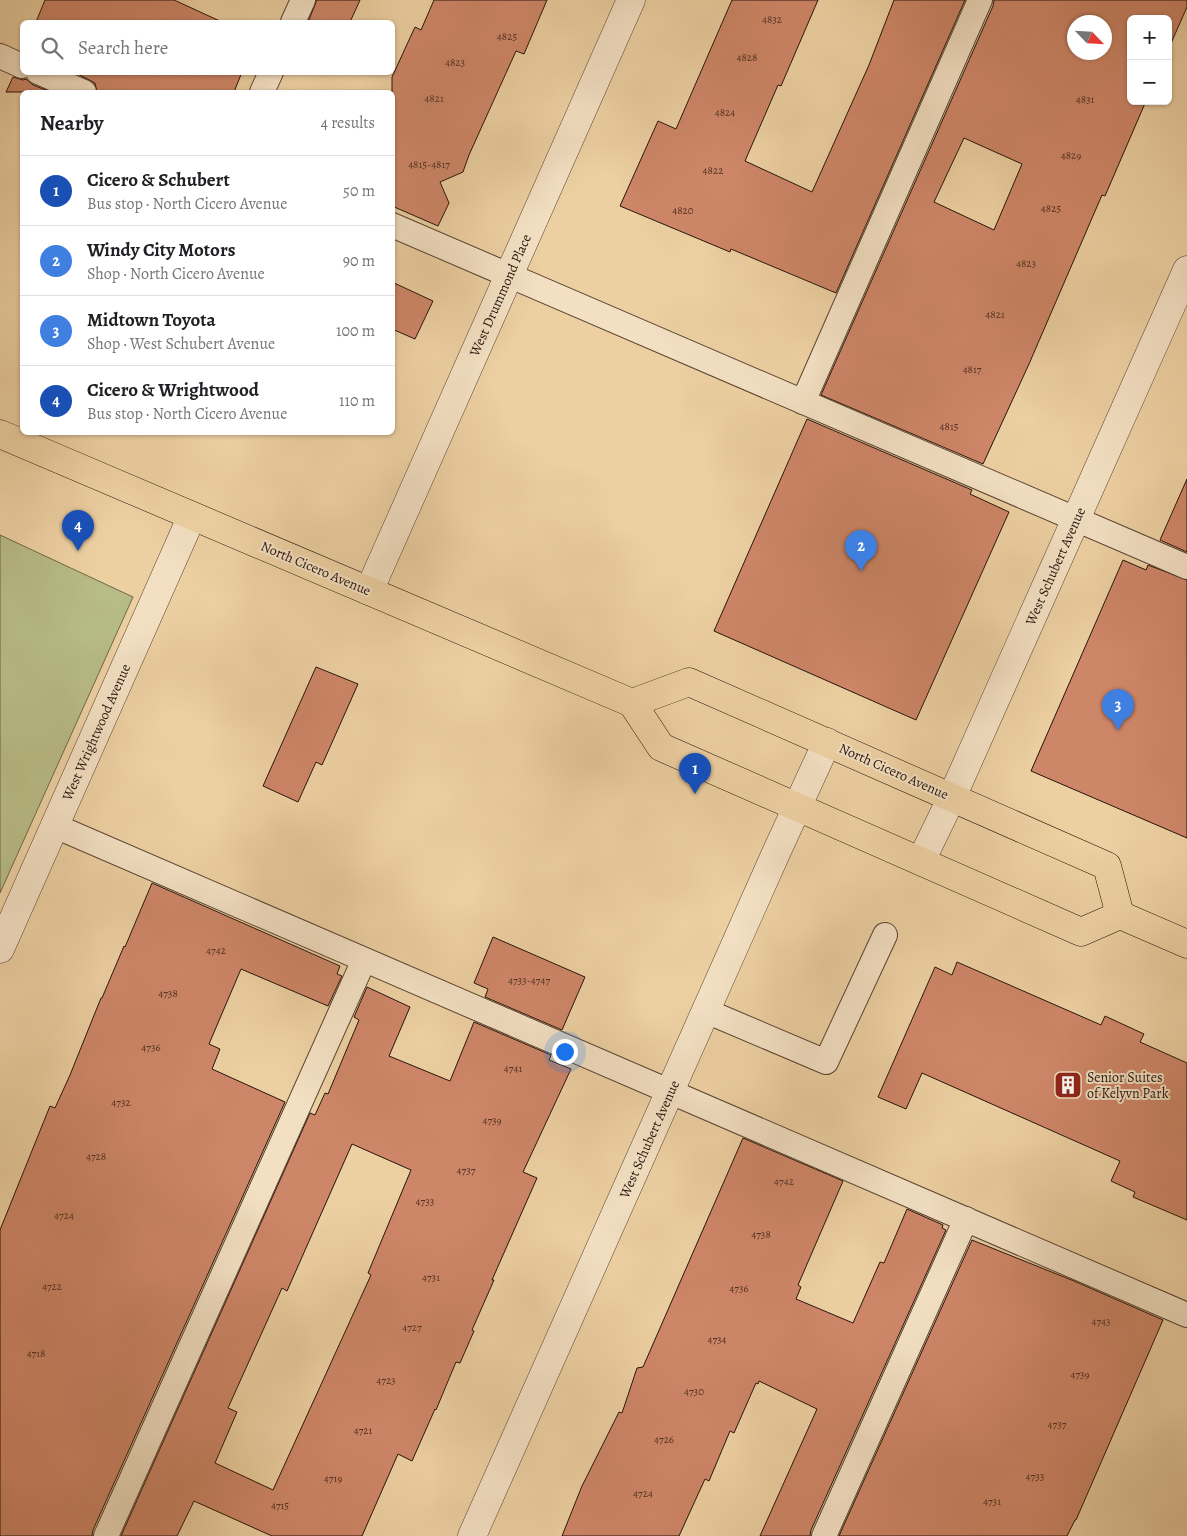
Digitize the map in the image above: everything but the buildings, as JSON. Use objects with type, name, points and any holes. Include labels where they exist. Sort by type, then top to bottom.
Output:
[{"type":"main road","name":"North Cicero Avenue","points":[[0,434],[632,703],[689,682],[1107,866],[1120,915]]},
{"type":"main road","points":[[632,703],[661,746],[1081,932],[1120,915],[1187,944]]},
{"type":"street","name":"West Drummond Place","points":[[369,591],[631,0]]},
{"type":"street","name":"West Schubert Avenue","points":[[922,861],[1187,270]]},
{"type":"street","name":"West Wrightwood Avenue","points":[[0,949],[192,516]]},
{"type":"street","name":"West Schubert Avenue","points":[[472,1536],[797,807],[828,742]]},
{"type":"lane","points":[[294,20],[303,0]]},
{"type":"lane","points":[[803,402],[980,0]]},
{"type":"lane","points":[[0,56],[20,65]]},
{"type":"lane","points":[[45,75],[79,90]]},
{"type":"lane","points":[[263,90],[270,75]]},
{"type":"lane","points":[[395,226],[1187,567]]},
{"type":"lane","points":[[55,826],[1187,1315]]},
{"type":"lane","points":[[706,1011],[826,1062],[885,936]]},
{"type":"lane","points":[[106,1536],[364,960]]},
{"type":"lane","points":[[824,1536],[966,1219]]},
{"type":"green space","points":[[0,535],[133,597],[0,893]]},
{"type":"place","name":"Cicero & Wrightwood","points":[[78,551]]},
{"type":"place","name":"Windy City Motors","points":[[861,571]]},
{"type":"place","name":"Midtown Toyota","points":[[1118,730]]},
{"type":"place","name":"Cicero & Schubert","points":[[695,794]]},
{"type":"place","name":"Senior Suites of Kelyvn Park","points":[[1068,1085]]}]
